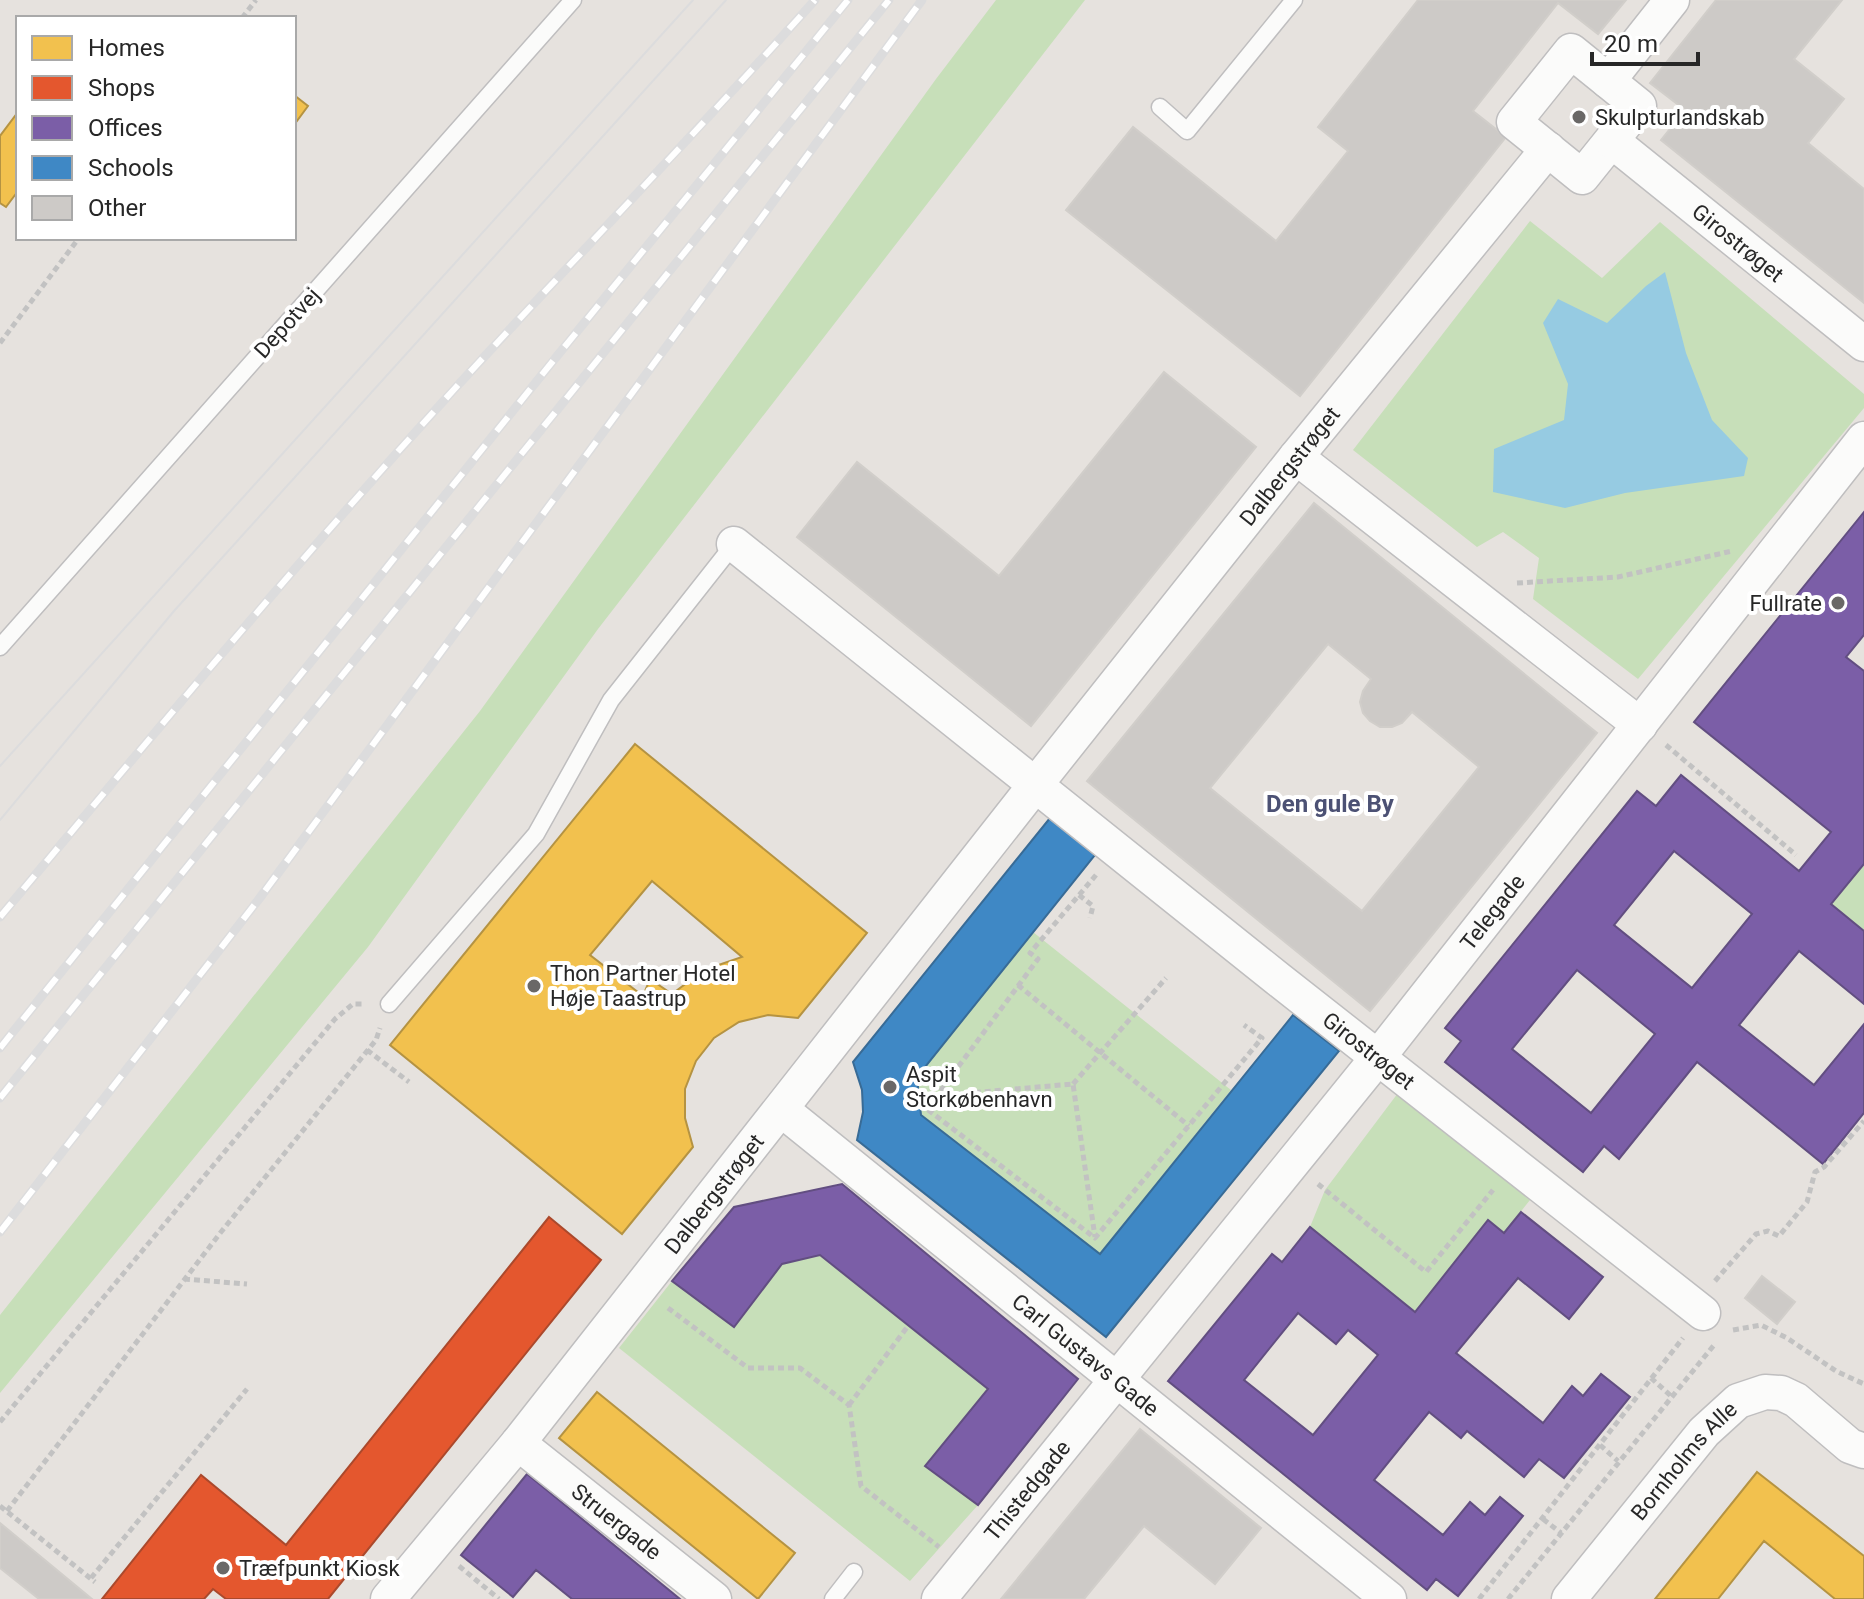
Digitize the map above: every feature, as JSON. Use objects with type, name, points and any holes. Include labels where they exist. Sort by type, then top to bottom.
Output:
[{"type":"street","points":[[1608,81],[1672,0]]},
{"type":"street","points":[[1571,51],[1639,106],[1612,141],[1582,177],[1514,122],[1571,51]]},
{"type":"street","name":"Girostrøget","points":[[1612,141],[1864,344]]},
{"type":"street","name":"Dalbergstrøget","points":[[388,1599],[518,1443],[1296,457],[1548,149]]},
{"type":"street","name":"Telegade","points":[[1117,1381],[1379,1056],[1864,439]]},
{"type":"street","points":[[1296,457],[1640,725]]},
{"type":"street","points":[[734,544],[1036,784]]},
{"type":"street","name":"Girostrøget","points":[[1036,784],[1699,1310]]},
{"type":"street","name":"Carl Gustavs Gade","points":[[782,1110],[1389,1599]]},
{"type":"street","name":"Thistedgade","points":[[939,1599],[1117,1381]]},
{"type":"street","name":"Bornholms Alle","points":[[1569,1599],[1704,1432],[1738,1401],[1765,1392],[1781,1393],[1796,1400],[1850,1446],[1864,1451]]},
{"type":"street","name":"Struergade","points":[[518,1443],[714,1599]]},
{"type":"lane","name":"Depotvej","points":[[0,647],[573,0]]},
{"type":"lane","points":[[1160,107],[1187,131],[1294,0]]},
{"type":"lane","points":[[389,1004],[536,834],[611,700],[734,544]]},
{"type":"lane","points":[[833,1599],[854,1572]]},
{"type":"path","points":[[244,16],[256,0]]},
{"type":"path","points":[[0,343],[77,240]]},
{"type":"path","points":[[1461,586],[1618,577],[1787,539]]},
{"type":"path","points":[[1640,725],[1796,855]]},
{"type":"path","points":[[1095,1238],[927,1109],[1038,959],[1030,953],[1116,849]]},
{"type":"path","points":[[1079,895],[1093,906],[1090,918]]},
{"type":"path","points":[[934,1096],[1073,1084],[1166,978]]},
{"type":"path","points":[[1018,985],[1189,1126]]},
{"type":"path","points":[[0,1422],[335,1019],[353,1004],[389,1004],[376,1040],[184,1279],[7,1511]]},
{"type":"path","points":[[1095,1238],[1262,1038],[1244,1025]]},
{"type":"path","points":[[367,1050],[409,1082]]},
{"type":"path","points":[[1073,1084],[1095,1238]]},
{"type":"path","points":[[1479,1599],[1651,1378],[1756,1234],[1768,1231],[1779,1236],[1807,1202],[1815,1172],[1824,1167],[1864,1121]]},
{"type":"path","points":[[1292,1163],[1426,1272],[1513,1165]]},
{"type":"path","points":[[184,1279],[247,1284]]},
{"type":"path","points":[[641,1287],[748,1368],[800,1368],[849,1405],[861,1486],[965,1568]]},
{"type":"path","points":[[849,1405],[908,1326]]},
{"type":"path","points":[[1651,1378],[1671,1396]]},
{"type":"path","points":[[0,1506],[93,1580],[247,1389]]},
{"type":"path","points":[[1600,1445],[1618,1461]]},
{"type":"path","points":[[1543,1519],[1561,1533]]},
{"type":"path","points":[[434,1546],[499,1599]]},
{"type":"green space","points":[[996,0],[1085,0],[598,629],[368,947],[0,1393],[0,1315],[480,711]]},
{"type":"green space","points":[[1530,221],[1602,278],[1660,222],[1864,394],[1864,408],[1638,679],[1533,599],[1539,558],[1503,532],[1477,547],[1353,450]]},
{"type":"green space","points":[[1864,864],[1864,931],[1831,904]]},
{"type":"green space","points":[[1033,932],[1231,1090],[1100,1254],[921,1115],[917,1077]]},
{"type":"green space","points":[[1398,1093],[1530,1200],[1504,1233],[1488,1221],[1415,1312],[1310,1227],[1325,1190]]},
{"type":"green space","points":[[820,1255],[988,1389],[926,1466],[978,1505],[910,1581],[619,1348],[672,1281],[734,1327],[782,1264]]},
{"type":"water","points":[[1665,272],[1686,353],[1712,420],[1748,458],[1744,476],[1625,493],[1565,508],[1493,492],[1494,449],[1564,420],[1568,384],[1543,323],[1558,299],[1607,323]]},
{"type":"building: Homes","points":[[296,97],[308,106],[296,122]]},
{"type":"building: Homes","points":[[16,115],[16,194],[6,207],[0,203],[0,136]]},
{"type":"building: Homes","name":"Thon Partner Hotel Høje Taastrup","points":[[635,744],[867,933],[798,1018],[768,1015],[739,1022],[714,1038],[696,1061],[685,1089],[685,1118],[693,1147],[622,1234],[390,1045]],"holes":[[[652,881],[742,957],[704,970],[672,994],[650,979],[643,996],[590,955]]]},
{"type":"building: Homes","points":[[597,1392],[795,1553],[758,1599],[559,1438]]},
{"type":"building: Homes","points":[[1757,1472],[1864,1556],[1864,1599],[1835,1599],[1764,1541],[1718,1599],[1655,1599]]},
{"type":"building: Shops","points":[[549,1217],[601,1260],[328,1599],[226,1599],[213,1589],[204,1599],[102,1599],[201,1475],[286,1545]]},
{"type":"building: Offices","points":[[1864,512],[1864,635],[1846,657],[1864,671],[1864,864],[1831,904],[1864,931],[1864,1004],[1799,951],[1739,1025],[1814,1085],[1864,1024],[1864,1113],[1823,1164],[1697,1062],[1619,1159],[1604,1146],[1583,1172],[1445,1062],[1461,1041],[1445,1028],[1637,791],[1656,806],[1681,775],[1799,871],[1831,832],[1694,722]],"holes":[[[1674,851],[1752,914],[1692,988],[1614,925]],[[1577,970],[1655,1034],[1591,1113],[1512,1049]]]},
{"type":"building: Offices","points":[[842,1184],[1078,1379],[978,1505],[925,1466],[988,1389],[820,1255],[782,1264],[734,1327],[672,1281],[734,1207]]},
{"type":"building: Offices","points":[[1521,1212],[1603,1277],[1569,1319],[1518,1278],[1456,1353],[1543,1423],[1572,1386],[1583,1396],[1601,1374],[1630,1397],[1564,1478],[1539,1459],[1524,1477],[1467,1431],[1461,1438],[1429,1412],[1374,1480],[1443,1535],[1470,1502],[1485,1515],[1500,1497],[1523,1516],[1458,1596],[1436,1579],[1427,1590],[1168,1381],[1272,1254],[1282,1262],[1310,1227],[1415,1312],[1488,1220],[1504,1233]],"holes":[[[1298,1313],[1336,1344],[1348,1330],[1378,1355],[1313,1435],[1244,1380]]]},
{"type":"building: Offices","points":[[527,1474],[680,1599],[572,1599],[536,1570],[513,1597],[461,1555]]},
{"type":"building: Schools","points":[[1050,818],[1095,855],[917,1077],[921,1115],[1100,1254],[1293,1015],[1339,1051],[1106,1337],[857,1140],[863,1112],[862,1090],[853,1062]]},
{"type":"building: Other","points":[[1418,0],[1626,0],[1598,34],[1558,3],[1473,111],[1506,137],[1300,396],[1066,210],[1133,127],[1276,241],[1348,151],[1318,127]]},
{"type":"building: Other","points":[[1716,0],[1842,0],[1794,59],[1844,99],[1808,143],[1864,189],[1864,303],[1661,140],[1685,110],[1650,83]]},
{"type":"building: Other","points":[[1164,372],[1256,447],[1031,726],[797,537],[857,462],[999,576]]},
{"type":"building: Other","points":[[1314,503],[1597,733],[1370,1011],[1087,781]],"holes":[[[1328,644],[1371,679],[1360,702],[1363,713],[1370,721],[1380,727],[1392,727],[1402,723],[1412,712],[1479,767],[1362,911],[1210,788]]]},
{"type":"building: Other","points":[[1762,1276],[1795,1302],[1777,1324],[1745,1298]]},
{"type":"building: Other","points":[[1140,1429],[1261,1528],[1215,1584],[1144,1526],[1084,1599],[1001,1599]]},
{"type":"building: Other","points":[[0,1523],[92,1599],[39,1599],[0,1568]]},
{"type":"tram line","points":[[0,766],[693,0]]},
{"type":"tram line","points":[[0,820],[174,611],[726,0]]},
{"type":"railway","points":[[0,917],[400,449],[815,0]]},
{"type":"railway","points":[[0,1048],[848,0]]},
{"type":"railway","points":[[0,1098],[889,0]]},
{"type":"railway","points":[[0,1232],[259,899],[922,0]]},
{"type":"place","name":"Skulpturlandskab","points":[[1579,117]]},
{"type":"place","name":"Fullrate","points":[[1838,603]]},
{"type":"place","name":"Thon Partner Hotel Høje Taastrup","points":[[534,986]]},
{"type":"place","name":"Aspit Storkøbenhavn","points":[[890,1087]]},
{"type":"place","name":"Træfpunkt Kiosk","points":[[223,1568]]},
{"type":"district","name":"Den gule By","points":[[1330,804]]}]
